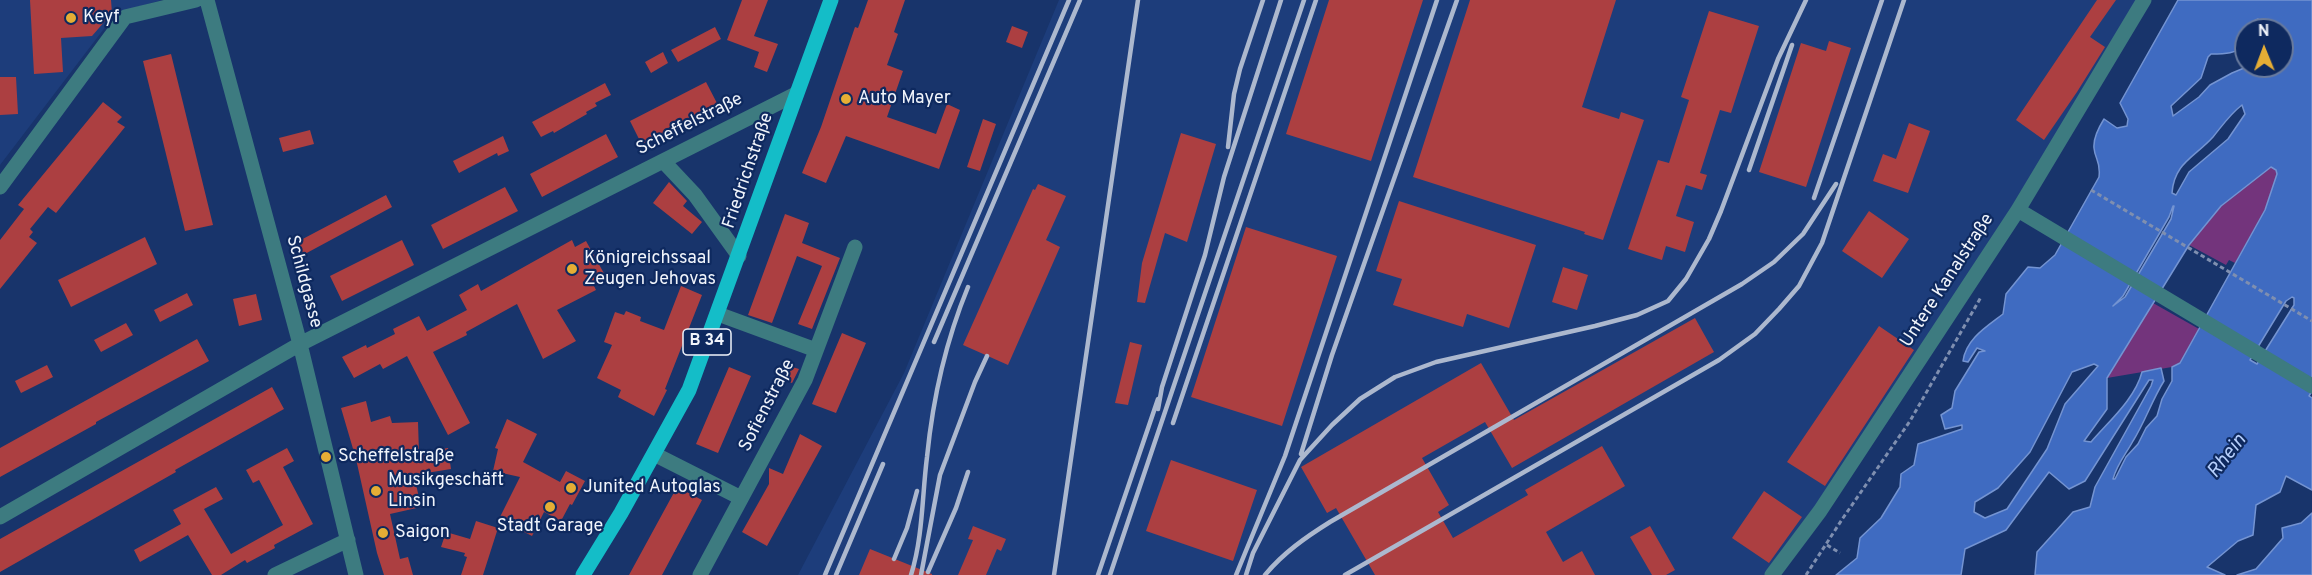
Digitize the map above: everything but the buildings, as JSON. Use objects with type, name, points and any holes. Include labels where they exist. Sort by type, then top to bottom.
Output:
[{"type":"main road","name":"Friedrichstraße","points":[[583,575],[689,390],[740,256],[831,0]]},
{"type":"street","points":[[0,187],[125,17],[196,0]]},
{"type":"street","name":"Schildgasse","points":[[207,0],[300,344],[356,575]]},
{"type":"street","name":"Untere Kanalstraße","points":[[1772,575],[1820,511],[2018,210],[2144,0]]},
{"type":"street","name":"Scheffelstraße","points":[[0,517],[300,344],[796,94]]},
{"type":"street","points":[[663,161],[695,195],[740,256]]},
{"type":"street","points":[[2018,210],[2312,386]]},
{"type":"street","name":"Sofienstraße","points":[[700,575],[805,380],[855,247]]},
{"type":"street","points":[[718,314],[816,350]]},
{"type":"street","points":[[654,454],[741,498]]},
{"type":"street","points":[[275,575],[348,540]]},
{"type":"path","points":[[2091,190],[2312,321]]},
{"type":"path","points":[[1806,575],[1829,546],[1843,518],[1910,421],[1986,288]]},
{"type":"path","points":[[1829,546],[1840,553]]},
{"type":"shaded area","points":[[0,0],[162,0],[116,13],[0,165]]},
{"type":"shaded area","points":[[1059,0],[2138,0],[2013,206],[1809,518],[1765,575],[798,575],[904,373]]},
{"type":"shaded area","points":[[2271,167],[2276,170],[2277,174],[2265,210],[2235,263],[2229,260],[2226,265],[2189,245],[2221,206]]},
{"type":"shaded area","points":[[2153,303],[2199,329],[2180,363],[2172,367],[2107,378]]},
{"type":"water","name":"Rhein","points":[[2178,0],[2312,0],[2312,391],[2309,396],[2312,398],[2312,490],[2286,476],[2280,492],[2256,505],[2253,535],[2238,541],[2207,567],[2225,575],[2035,575],[2037,552],[2073,512],[2090,507],[2095,487],[2151,386],[2153,380],[2149,380],[2085,481],[2069,489],[2049,472],[2006,530],[1965,549],[1961,575],[1836,575],[1857,558],[1860,538],[1881,518],[1900,487],[1901,474],[1914,465],[1918,444],[1962,429],[1962,425],[1945,429],[1941,415],[1952,408],[1955,391],[1979,352],[1985,351],[1977,348],[1968,362],[1963,361],[1968,346],[1978,334],[2003,314],[2006,294],[2028,267],[2040,268],[2055,255],[2099,177],[2094,144],[2104,119],[2117,128],[2127,126],[2128,119],[2120,103]],"holes":[[[2242,105],[2245,114],[2228,139],[2189,172],[2176,195],[2172,193],[2181,167]],[[2271,167],[2276,170],[2277,174],[2265,210],[2180,363],[2172,367],[2172,381],[2162,399],[2157,416],[2146,428],[2138,444],[2126,457],[2113,479],[2164,381],[2161,368],[2142,372],[2134,391],[2121,409],[2091,442],[2084,441],[2107,409],[2107,378],[2189,245],[2221,206]],[[2174,206],[2171,219],[2125,297],[2113,306],[2123,296]],[[2292,297],[2294,305],[2257,364],[2250,360],[2286,301]],[[2094,364],[2098,366],[2065,404],[2047,449],[2007,509],[1985,518],[1974,512],[1975,502],[1998,488],[2030,452],[2072,372]]]},
{"type":"water","points":[[2312,513],[2312,575],[2237,575],[2256,569],[2283,538],[2282,528],[2301,523]]},
{"type":"railway","points":[[825,575],[1069,0]]},
{"type":"railway","points":[[934,342],[1080,0]]},
{"type":"railway","points":[[1054,575],[1138,0]]},
{"type":"railway","points":[[1228,147],[1234,94],[1263,0]]},
{"type":"railway","points":[[1158,409],[1162,387],[1205,255],[1224,177],[1281,0]]},
{"type":"railway","points":[[1110,575],[1304,0]]},
{"type":"railway","points":[[1173,423],[1316,0]]},
{"type":"railway","points":[[1236,575],[1285,456],[1437,0]]},
{"type":"railway","points":[[1301,454],[1332,355],[1457,0]]},
{"type":"railway","points":[[1246,575],[1253,553],[1300,460],[1360,399],[1395,377],[1436,362],[1637,315],[1668,301],[1686,279],[1709,239],[1778,59],[1806,0]]},
{"type":"railway","points":[[1814,198],[1882,0]]},
{"type":"railway","points":[[1345,575],[1719,360],[1755,334],[1799,286],[1822,243],[1904,0]]},
{"type":"railway","points":[[1749,170],[1792,45]]},
{"type":"railway","points":[[1265,575],[1295,546],[1330,522],[1742,284],[1774,262],[1803,234],[1836,184]]},
{"type":"railway","points":[[911,575],[920,531],[925,472],[937,392],[953,329],[968,287]]},
{"type":"railway","points":[[921,575],[940,475],[987,356]]},
{"type":"railway","points":[[1098,575],[1158,399]]},
{"type":"railway","points":[[836,575],[883,464]]},
{"type":"railway","points":[[928,572],[956,508],[968,472]]},
{"type":"railway","points":[[894,559],[907,528],[917,491]]},
{"type":"place","name":"Keyf","points":[[71,18]]},
{"type":"place","name":"Auto Mayer","points":[[846,99]]},
{"type":"place","name":"Königreichssaal Zeugen Jehovas","points":[[572,269]]},
{"type":"place","name":"Scheffelstraße","points":[[326,457]]},
{"type":"place","name":"Junited Autoglas","points":[[571,488]]},
{"type":"place","name":"Musikgeschäft Linsin","points":[[376,491]]},
{"type":"place","name":"Stadt Garage","points":[[550,507]]},
{"type":"place","name":"Saigon","points":[[383,533]]}]
